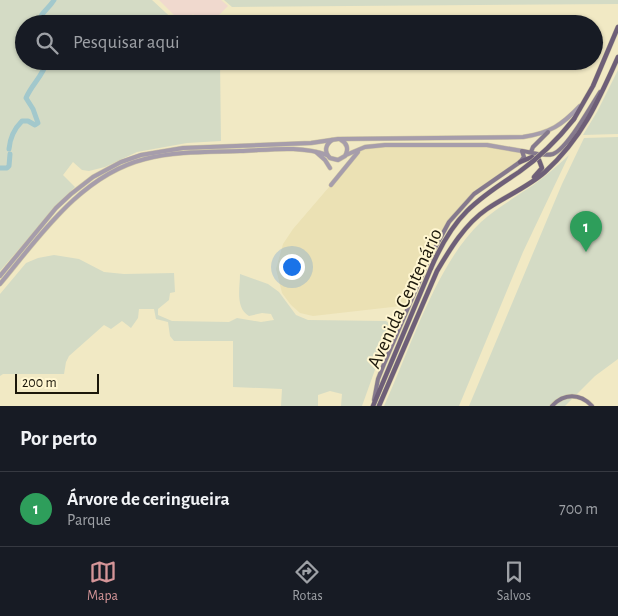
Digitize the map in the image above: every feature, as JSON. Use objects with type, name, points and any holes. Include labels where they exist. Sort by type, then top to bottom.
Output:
[{"type":"main road","name":"Avenida Centenário","points":[[603,64],[618,27]]},
{"type":"main road","name":"Avenida Centenário","points":[[379,406],[437,271],[446,256],[478,216],[542,174],[570,146],[597,105],[618,58]]},
{"type":"main road","name":"Avenida Centenário","points":[[373,404],[438,250],[452,228],[485,195],[536,159],[557,140],[574,119],[601,70]]},
{"type":"main road","name":"Avenida Centenário","points":[[531,152],[553,154],[560,149],[608,79]]},
{"type":"main road","points":[[520,162],[524,157],[522,151],[531,152],[533,147],[548,132]]},
{"type":"main road","points":[[373,404],[378,379],[384,364],[428,261],[449,222],[474,194],[526,158],[534,157],[539,160],[542,166],[540,172],[522,188]]},
{"type":"main road","points":[[552,406],[561,398],[573,396],[582,398],[592,406]]},
{"type":"street","points":[[0,276],[56,208],[72,194],[93,177],[126,160],[141,155],[183,148],[332,140],[523,137],[548,132],[568,118],[587,98]]},
{"type":"street","points":[[423,144],[432,142],[431,138]]},
{"type":"street","points":[[327,155],[326,146],[332,140]]},
{"type":"street","points":[[340,140],[345,142],[347,147],[346,155]]},
{"type":"street","points":[[0,284],[73,200],[99,180],[127,165],[148,158],[190,153],[304,149],[327,155],[336,160],[370,146],[423,144],[487,145],[522,151]]},
{"type":"street","points":[[331,184],[359,150]]},
{"type":"street","points":[[314,151],[323,158],[330,168]]},
{"type":"shaded area","points":[[159,0],[221,0],[228,6],[219,15],[174,15]]},
{"type":"shaded area","points":[[488,144],[517,149],[521,151],[523,157],[458,210],[441,235],[410,305],[313,316],[300,313],[291,305],[282,293],[276,269],[283,244],[293,229],[359,152],[370,146]]},
{"type":"green space","points":[[0,0],[152,0],[168,15],[15,15],[15,70],[220,70],[221,141],[187,143],[137,152],[105,167],[89,171],[82,170],[73,162],[63,175],[75,187],[56,206],[0,271]]},
{"type":"green space","points":[[224,0],[618,0],[618,4],[232,7]]},
{"type":"green space","points":[[618,70],[618,134],[583,135],[597,112]]},
{"type":"green space","points":[[618,137],[618,359],[595,376],[565,406],[469,406],[562,184],[584,138]]},
{"type":"green space","points":[[569,155],[523,252],[459,406],[384,406],[437,284],[465,240],[481,222],[540,180]]},
{"type":"green space","points":[[54,255],[79,259],[104,272],[124,274],[174,273],[175,292],[170,293],[169,300],[158,309],[158,315],[172,321],[229,322],[237,318],[261,322],[274,320],[271,314],[262,313],[249,316],[242,308],[239,297],[240,274],[268,284],[279,292],[296,315],[308,320],[386,321],[391,325],[362,406],[341,406],[342,394],[330,391],[318,395],[318,406],[281,406],[282,389],[233,387],[233,341],[174,341],[170,336],[168,322],[156,319],[154,309],[139,309],[138,318],[131,328],[122,321],[111,329],[104,325],[69,356],[64,374],[3,374],[0,376],[0,294],[26,263],[38,258]]},
{"type":"waterway","points":[[42,15],[54,0]]},
{"type":"waterway","points":[[9,149],[13,133],[22,121],[28,121],[35,125],[38,123],[33,109],[26,98],[43,70]]},
{"type":"waterway","points":[[0,168],[7,168],[9,166],[10,154]]},
{"type":"place","name":"Árvore de ceringueira","points":[[586,252]]}]
